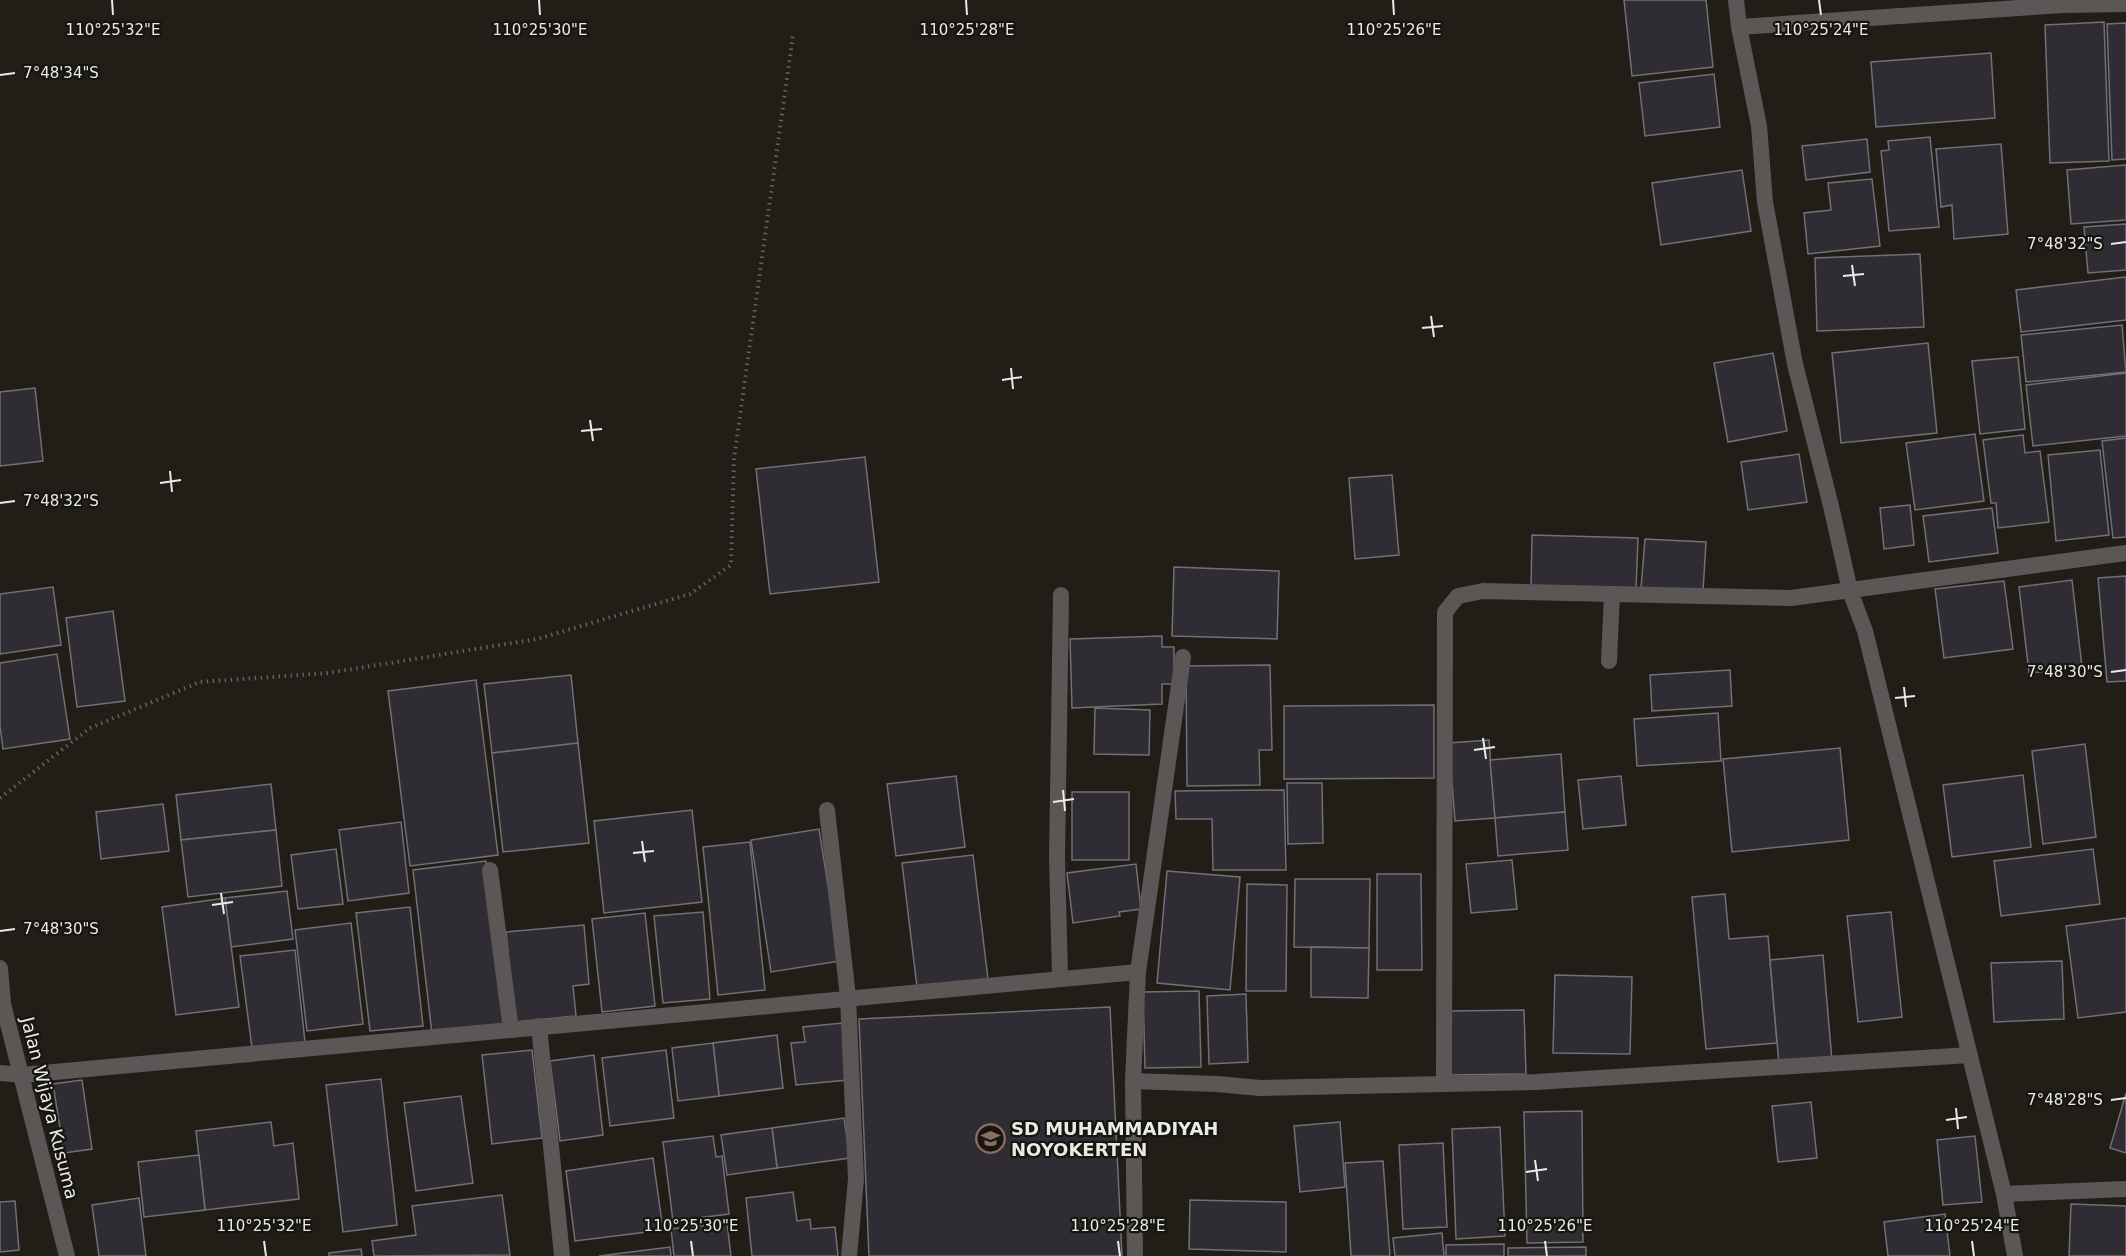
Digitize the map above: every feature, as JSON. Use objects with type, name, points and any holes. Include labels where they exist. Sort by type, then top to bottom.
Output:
[{"type":"street","points":[[1736,0],[1738,27],[1759,126],[1765,202],[1795,364],[1850,591],[1865,631],[1970,1055],[2004,1194],[2015,1256]]},
{"type":"street","points":[[1738,27],[2063,5],[2126,4]]},
{"type":"street","points":[[1444,1084],[1445,612],[1458,596],[1483,591],[1791,598],[2126,553]]},
{"type":"street","points":[[1609,661],[1612,594]]},
{"type":"street","points":[[1060,595],[1057,858],[1060,977]]},
{"type":"street","points":[[1135,1256],[1133,1081],[1137,972],[1183,657]]},
{"type":"street","points":[[827,810],[848,997],[856,1179],[849,1256]]},
{"type":"street","points":[[490,870],[511,1030]]},
{"type":"street","name":"Jalan Wijaya Kusuma","points":[[0,968],[3,1004],[67,1256]]},
{"type":"street","points":[[0,1073],[22,1075],[1060,977],[1137,972]]},
{"type":"street","points":[[538,1026],[562,1256]]},
{"type":"street","points":[[1133,1081],[1217,1084],[1260,1089],[1536,1082],[1970,1055]]},
{"type":"street","points":[[2004,1194],[2126,1189]]},
{"type":"path","points":[[0,798],[90,728],[200,682],[328,673],[537,639],[690,594],[731,566],[734,459],[793,34]]},
{"type":"building","points":[[1624,0],[1706,0],[1713,67],[1632,76]]},
{"type":"building","points":[[2104,22],[2109,161],[2050,163],[2045,25]]},
{"type":"building","points":[[2126,23],[2126,159],[2112,160],[2107,24]]},
{"type":"building","points":[[1991,53],[1995,118],[1876,127],[1871,62]]},
{"type":"building","points":[[1714,74],[1720,127],[1645,136],[1639,83]]},
{"type":"building","points":[[1930,137],[1939,227],[1889,231],[1881,151],[1889,150],[1888,141]]},
{"type":"building","points":[[1867,139],[1870,172],[1806,180],[1802,146]]},
{"type":"building","points":[[2001,144],[2008,234],[1954,239],[1952,205],[1941,207],[1936,149]]},
{"type":"building","points":[[2126,165],[2126,220],[2071,224],[2067,170]]},
{"type":"building","points":[[1742,170],[1751,231],[1661,245],[1652,183]]},
{"type":"building","points":[[1872,179],[1880,246],[1808,254],[1804,213],[1831,210],[1828,183]]},
{"type":"building","points":[[2126,224],[2126,270],[2088,273],[2084,227]]},
{"type":"building","points":[[1920,254],[1924,327],[1817,331],[1815,258]]},
{"type":"building","points":[[2126,277],[2126,320],[2021,332],[2016,290]]},
{"type":"building","points":[[2122,325],[2126,372],[2026,382],[2021,335]]},
{"type":"building","points":[[1928,343],[1937,433],[1841,443],[1832,353]]},
{"type":"building","points":[[1773,353],[1787,431],[1728,442],[1714,363]]},
{"type":"building","points":[[2018,357],[2025,429],[1980,434],[1972,361]]},
{"type":"building","points":[[2126,373],[2126,436],[2033,446],[2026,385]]},
{"type":"building","points":[[35,388],[43,461],[0,466],[0,392]]},
{"type":"building","points":[[1975,434],[1984,501],[1915,510],[1906,443]]},
{"type":"building","points":[[2023,435],[2025,453],[2040,451],[2049,522],[1998,528],[1996,503],[1991,503],[1983,440]]},
{"type":"building","points":[[2126,438],[2126,537],[2113,538],[2102,441]]},
{"type":"building","points":[[2100,450],[2109,535],[2056,541],[2048,455]]},
{"type":"building","points":[[1799,454],[1807,502],[1748,510],[1741,462]]},
{"type":"building","points":[[865,457],[879,582],[770,594],[756,469]]},
{"type":"building","points":[[1392,475],[1399,555],[1355,559],[1349,478]]},
{"type":"building","points":[[1910,505],[1914,545],[1884,549],[1880,508]]},
{"type":"building","points":[[1992,508],[1998,553],[1929,562],[1923,516]]},
{"type":"building","points":[[1532,535],[1638,538],[1636,590],[1531,588]]},
{"type":"building","points":[[1645,539],[1706,542],[1703,591],[1641,588]]},
{"type":"building","points":[[1174,567],[1279,571],[1277,639],[1172,636]]},
{"type":"building","points":[[2126,576],[2126,681],[2107,682],[2098,578]]},
{"type":"building","points":[[2072,580],[2082,667],[2029,673],[2019,587]]},
{"type":"building","points":[[2004,581],[2013,649],[1944,658],[1935,589]]},
{"type":"building","points":[[53,587],[61,645],[0,654],[0,594]]},
{"type":"building","points":[[113,611],[125,701],[77,707],[66,618]]},
{"type":"building","points":[[1162,636],[1162,647],[1174,647],[1174,684],[1162,684],[1162,704],[1072,708],[1070,639]]},
{"type":"building","points":[[57,654],[70,739],[3,749],[0,726],[0,663]]},
{"type":"building","points":[[1270,665],[1272,750],[1259,750],[1260,785],[1187,786],[1186,666]]},
{"type":"building","points":[[1730,670],[1732,706],[1652,711],[1650,675]]},
{"type":"building","points":[[571,675],[578,743],[492,753],[484,684]]},
{"type":"building","points":[[476,680],[498,855],[410,866],[388,691]]},
{"type":"building","points":[[1434,705],[1434,778],[1284,779],[1284,706]]},
{"type":"building","points":[[1095,708],[1150,710],[1149,755],[1094,754]]},
{"type":"building","points":[[1718,713],[1721,761],[1637,766],[1634,719]]},
{"type":"building","points":[[1489,740],[1495,818],[1455,821],[1449,743]]},
{"type":"building","points":[[578,743],[589,843],[503,852],[492,753]]},
{"type":"building","points":[[2085,744],[2096,837],[2043,844],[2032,751]]},
{"type":"building","points":[[1840,748],[1849,840],[1732,852],[1723,759]]},
{"type":"building","points":[[1561,754],[1565,812],[1495,818],[1490,760]]},
{"type":"building","points":[[2023,775],[2031,847],[1952,857],[1943,785]]},
{"type":"building","points":[[956,776],[965,847],[896,856],[887,784]]},
{"type":"building","points":[[1621,776],[1626,825],[1583,829],[1578,780]]},
{"type":"building","points":[[1287,783],[1322,783],[1323,843],[1288,844]]},
{"type":"building","points":[[271,784],[276,830],[181,840],[176,795]]},
{"type":"building","points":[[1284,790],[1286,870],[1213,870],[1212,819],[1176,819],[1175,791]]},
{"type":"building","points":[[1072,792],[1129,792],[1129,860],[1072,860]]},
{"type":"building","points":[[163,804],[169,851],[101,859],[96,812]]},
{"type":"building","points":[[692,810],[702,902],[604,913],[594,821]]},
{"type":"building","points":[[1565,812],[1568,850],[1498,856],[1495,818]]},
{"type":"building","points":[[401,822],[409,893],[348,901],[339,830]]},
{"type":"building","points":[[819,829],[840,961],[771,972],[751,840]]},
{"type":"building","points":[[276,830],[282,886],[188,897],[181,840]]},
{"type":"building","points":[[750,842],[765,990],[718,995],[703,847]]},
{"type":"building","points":[[336,849],[343,904],[298,909],[291,855]]},
{"type":"building","points":[[2093,849],[2100,904],[2001,916],[1994,861]]},
{"type":"building","points":[[973,855],[988,979],[917,987],[902,863]]},
{"type":"building","points":[[1512,860],[1517,909],[1471,913],[1466,864]]},
{"type":"building","points":[[486,861],[505,1026],[432,1034],[413,870]]},
{"type":"building","points":[[1136,864],[1141,909],[1119,912],[1120,916],[1073,923],[1067,873]]},
{"type":"building","points":[[1167,871],[1240,877],[1230,990],[1157,983]]},
{"type":"building","points":[[1377,874],[1421,874],[1422,970],[1377,970]]},
{"type":"building","points":[[1295,879],[1370,879],[1369,948],[1294,947]]},
{"type":"building","points":[[1247,884],[1287,885],[1286,991],[1246,991]]},
{"type":"building","points":[[287,891],[293,939],[231,947],[225,898]]},
{"type":"building","points":[[1725,894],[1729,939],[1768,936],[1777,1043],[1706,1049],[1692,897]]},
{"type":"building","points":[[225,898],[239,1007],[176,1015],[162,907]]},
{"type":"building","points":[[410,907],[423,1026],[370,1031],[356,913]]},
{"type":"building","points":[[703,912],[710,999],[663,1003],[654,916]]},
{"type":"building","points":[[1891,912],[1902,1017],[1858,1022],[1847,916]]},
{"type":"building","points":[[645,913],[655,1006],[602,1012],[592,919]]},
{"type":"building","points":[[2126,918],[2126,1012],[2078,1018],[2066,926]]},
{"type":"building","points":[[351,923],[363,1024],[307,1031],[295,930]]},
{"type":"building","points":[[584,925],[589,984],[573,986],[576,1016],[515,1022],[506,932]]},
{"type":"building","points":[[1311,947],[1369,948],[1368,998],[1311,997]]},
{"type":"building","points":[[295,950],[305,1042],[252,1048],[240,956]]},
{"type":"building","points":[[1823,955],[1832,1061],[1779,1065],[1770,960]]},
{"type":"building","points":[[2062,961],[2064,1019],[1994,1022],[1991,963]]},
{"type":"building","points":[[1555,975],[1632,977],[1630,1054],[1553,1053]]},
{"type":"building","points":[[1199,991],[1201,1067],[1145,1068],[1143,992]]},
{"type":"building","points":[[1246,994],[1248,1062],[1209,1064],[1207,996]]},
{"type":"building","name":"SD MUHAMMADIYAH NOYOKERTEN","points":[[1110,1007],[1122,1256],[869,1256],[859,1019]]},
{"type":"building","points":[[1524,1010],[1526,1074],[1449,1075],[1448,1011]]},
{"type":"building","points":[[842,1023],[847,1080],[796,1085],[791,1043],[805,1042],[803,1027]]},
{"type":"building","points":[[777,1035],[783,1088],[719,1096],[713,1043]]},
{"type":"building","points":[[713,1043],[719,1096],[678,1101],[672,1048]]},
{"type":"building","points":[[532,1050],[542,1138],[492,1144],[482,1055]]},
{"type":"building","points":[[666,1050],[674,1118],[610,1126],[602,1058]]},
{"type":"building","points":[[594,1055],[603,1135],[560,1141],[550,1061]]},
{"type":"building","points":[[381,1079],[397,1225],[343,1232],[326,1085]]},
{"type":"building","points":[[82,1080],[92,1149],[64,1153],[53,1084]]},
{"type":"building","points":[[2126,1093],[2126,1153],[2110,1148]]},
{"type":"building","points":[[461,1096],[473,1183],[416,1191],[404,1103]]},
{"type":"building","points":[[1811,1102],[1817,1158],[1778,1162],[1772,1106]]},
{"type":"building","points":[[1582,1111],[1583,1242],[1527,1243],[1524,1112]]},
{"type":"building","points":[[844,1118],[850,1158],[777,1168],[772,1128]]},
{"type":"building","points":[[271,1122],[274,1146],[293,1143],[299,1199],[205,1210],[196,1131]]},
{"type":"building","points":[[1340,1122],[1345,1187],[1300,1192],[1294,1126]]},
{"type":"building","points":[[1500,1127],[1505,1236],[1456,1239],[1452,1129]]},
{"type":"building","points":[[772,1128],[777,1168],[727,1175],[721,1135]]},
{"type":"building","points":[[713,1136],[716,1157],[722,1156],[729,1214],[673,1221],[663,1142]]},
{"type":"building","points":[[1975,1136],[1982,1202],[1943,1205],[1937,1140]]},
{"type":"building","points":[[1443,1143],[1447,1227],[1403,1229],[1399,1145]]},
{"type":"building","points":[[199,1155],[205,1210],[144,1217],[138,1162]]},
{"type":"building","points":[[653,1158],[663,1230],[575,1241],[566,1171]]},
{"type":"building","points":[[1383,1161],[1390,1256],[1351,1256],[1345,1163]]},
{"type":"building","points":[[793,1192],[797,1221],[810,1219],[811,1229],[835,1227],[838,1256],[752,1256],[746,1198]]},
{"type":"building","points":[[502,1195],[510,1255],[374,1256],[372,1241],[416,1235],[412,1206]]},
{"type":"building","points":[[139,1198],[146,1256],[99,1256],[92,1205]]},
{"type":"building","points":[[1190,1200],[1286,1202],[1286,1252],[1189,1249]]},
{"type":"building","points":[[15,1201],[19,1250],[0,1252],[0,1202]]},
{"type":"building","points":[[2071,1204],[2126,1206],[2126,1256],[2069,1256]]},
{"type":"building","points":[[1945,1214],[1950,1256],[1888,1256],[1884,1222]]},
{"type":"building","points":[[727,1223],[731,1256],[674,1256],[671,1229]]},
{"type":"building","points":[[1442,1233],[1444,1256],[1395,1256],[1393,1238]]},
{"type":"building","points":[[1504,1244],[1504,1256],[1446,1256],[1446,1245]]},
{"type":"building","points":[[670,1247],[671,1256],[599,1256]]},
{"type":"building","points":[[1586,1247],[1586,1256],[1508,1256],[1508,1248]]},
{"type":"building","points":[[361,1249],[362,1256],[329,1256],[329,1253]]},
{"type":"place","name":"SD MUHAMMADIYAH NOYOKERTEN","points":[[990,1138]]}]
